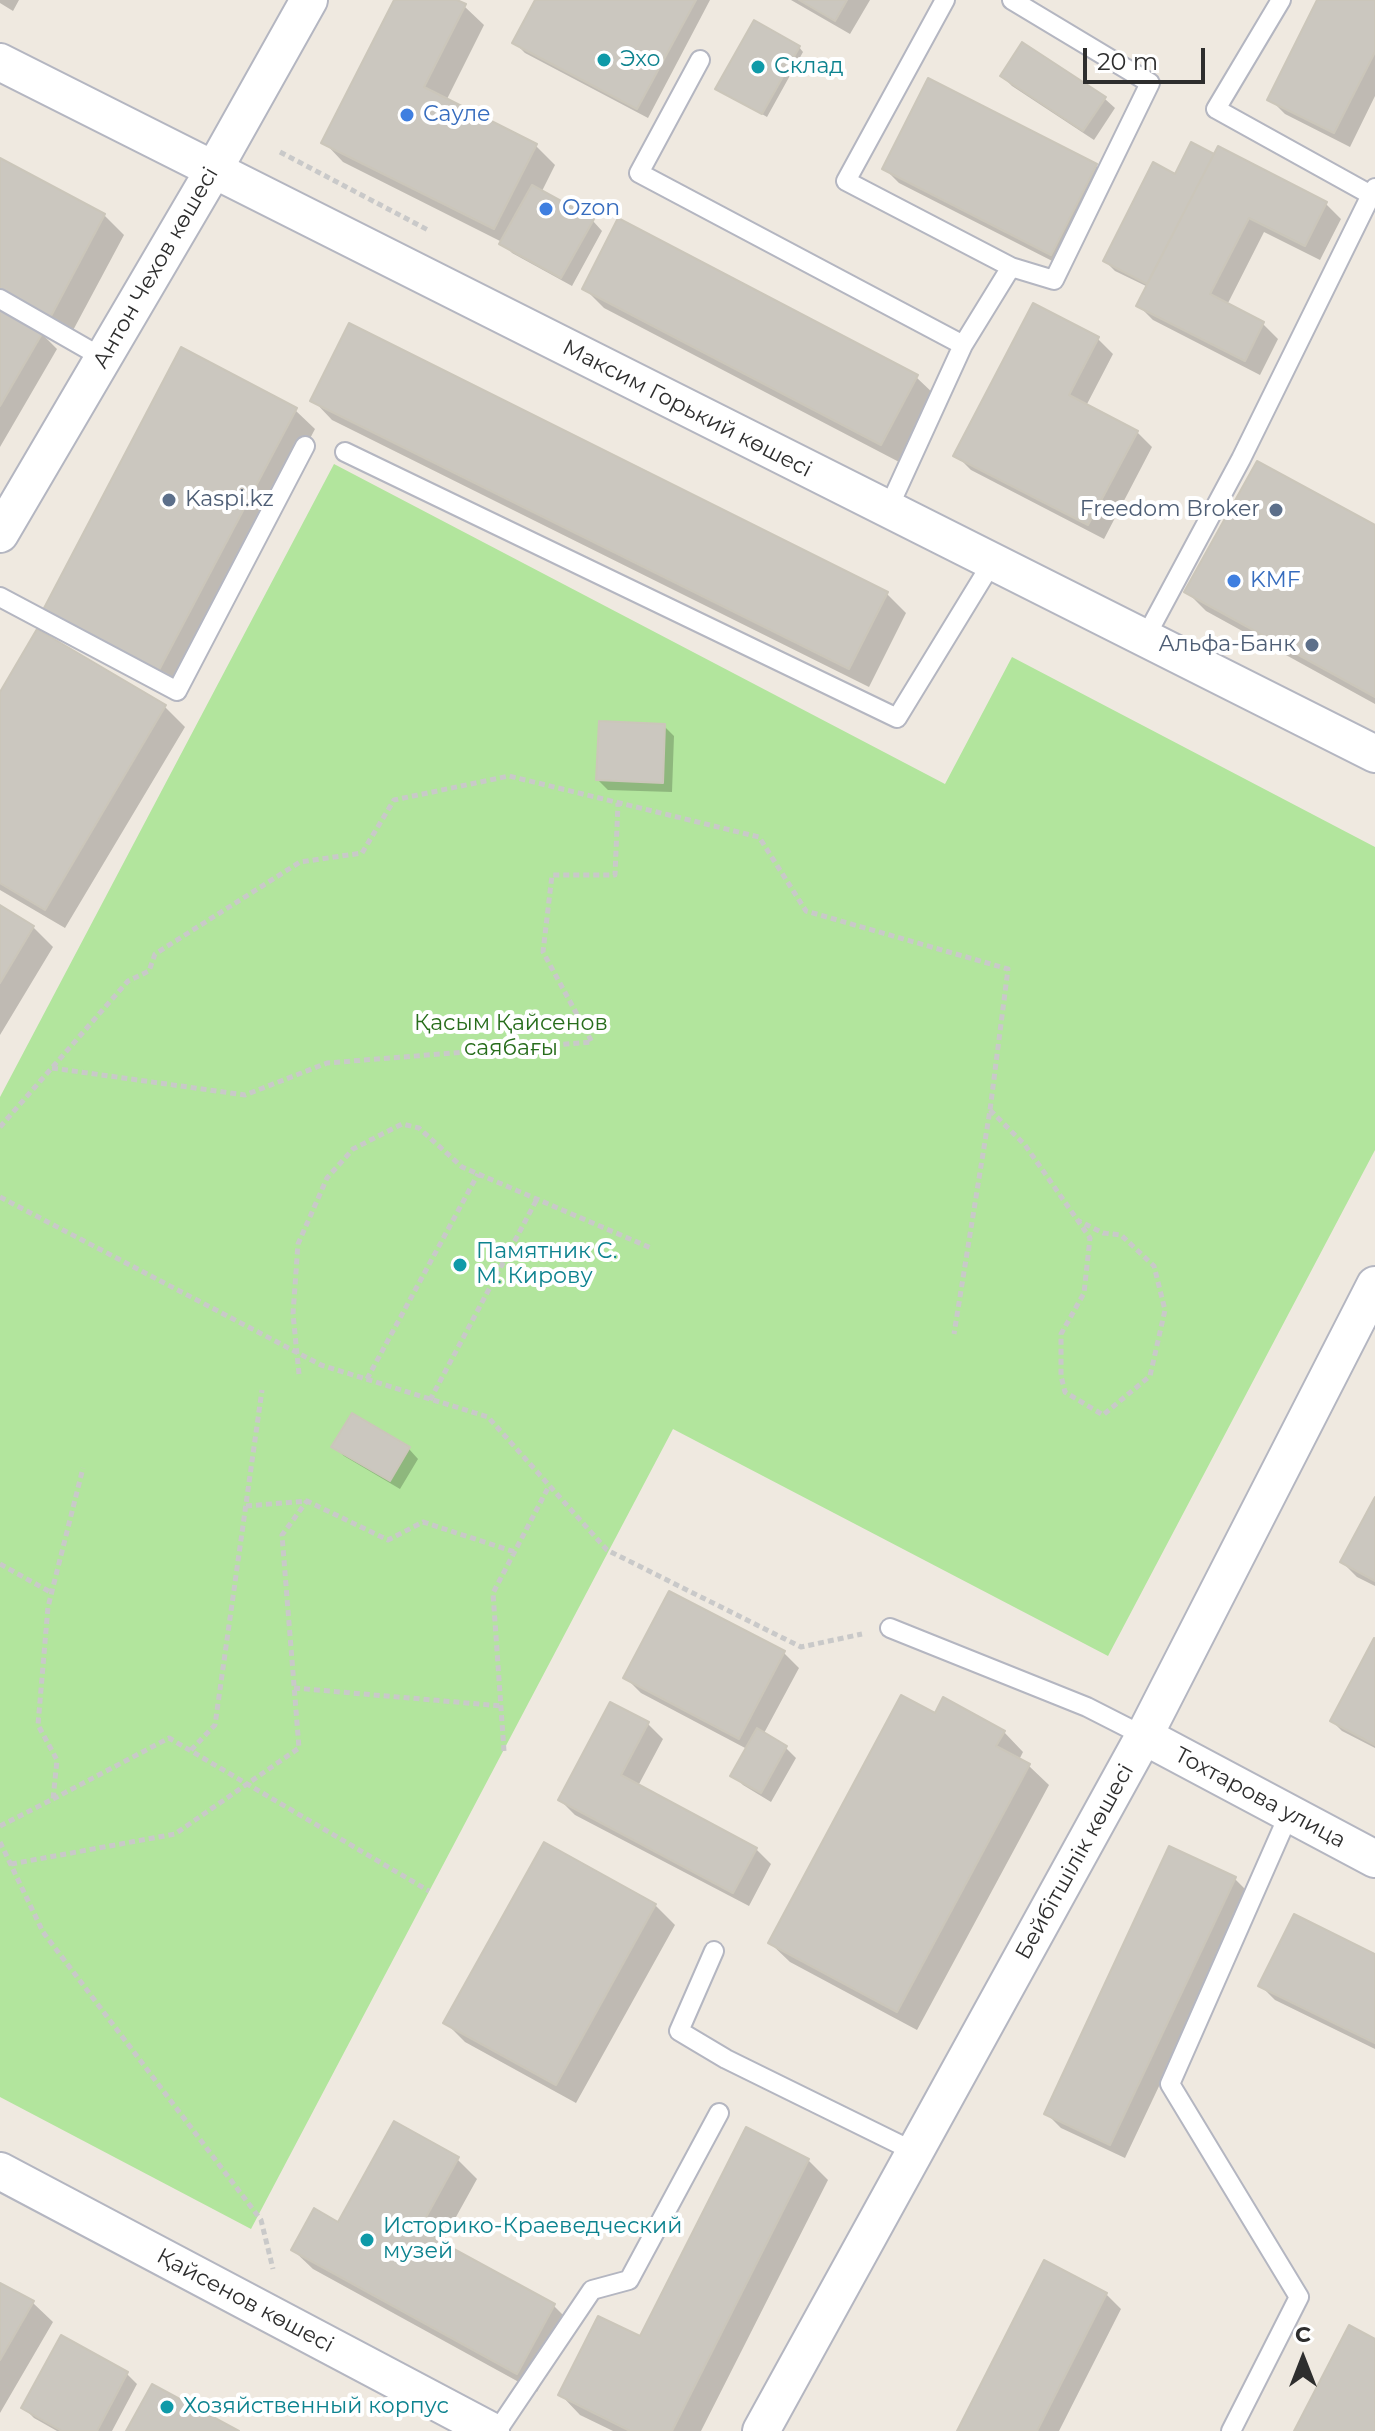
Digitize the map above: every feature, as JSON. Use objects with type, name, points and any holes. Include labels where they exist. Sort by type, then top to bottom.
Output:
[{"type":"street","name":"Антон Чехов көшесі","points":[[0,534],[213,171],[309,0]]},
{"type":"street","name":"Максим Горький көшесі","points":[[0,62],[1375,754]]},
{"type":"street","name":"Бейбітшілік көшесі","points":[[761,2431],[1144,1736],[1375,1285]]},
{"type":"street","name":"Тохтарова улица","points":[[1144,1736],[1375,1859]]},
{"type":"street","name":"Қайсенов көшесі","points":[[0,2171],[491,2431]]},
{"type":"lane","points":[[945,0],[846,181],[1011,267],[1054,280],[1150,83],[1012,0]]},
{"type":"lane","points":[[1145,638],[1241,459],[1374,194],[1216,109],[1281,0]]},
{"type":"lane","points":[[700,60],[639,173],[963,345]]},
{"type":"lane","points":[[888,509],[963,345],[1011,267]]},
{"type":"lane","points":[[0,299],[103,358]]},
{"type":"lane","points":[[0,597],[177,691],[305,446]]},
{"type":"lane","points":[[345,452],[897,718],[993,561]]},
{"type":"lane","points":[[890,1628],[1087,1707],[1144,1736]]},
{"type":"lane","points":[[1231,2431],[1299,2297],[1170,2084],[1289,1814]]},
{"type":"lane","points":[[714,1951],[679,2031],[726,2059],[915,2152]]},
{"type":"lane","points":[[497,2431],[592,2290],[629,2280],[719,2113]]},
{"type":"path","points":[[0,1127],[128,981],[149,971],[155,954],[300,862],[362,853],[394,800],[509,776],[759,837],[806,911],[1008,969],[990,1110],[954,1334]]},
{"type":"path","points":[[51,1068],[245,1095],[327,1063],[592,1042],[543,952],[552,875],[615,875],[618,803]]},
{"type":"path","points":[[990,1110],[1025,1145],[1077,1220],[1090,1238],[1084,1293],[1061,1334],[1061,1376],[1065,1392],[1103,1415],[1150,1376],[1165,1310],[1154,1266],[1121,1235],[1103,1233],[1077,1220]]},
{"type":"path","points":[[299,1374],[293,1314],[298,1244],[327,1178],[353,1149],[402,1124],[419,1128],[462,1167],[651,1248]]},
{"type":"path","points":[[367,1379],[478,1174]]},
{"type":"path","points":[[0,1197],[321,1365],[488,1417],[607,1550],[801,1647],[890,1628]]},
{"type":"path","points":[[430,1400],[537,1199]]},
{"type":"path","points":[[191,1750],[215,1725],[262,1390]]},
{"type":"path","points":[[53,1799],[57,1760],[38,1725],[48,1607],[83,1468]]},
{"type":"path","points":[[504,1751],[493,1593],[549,1486]]},
{"type":"path","points":[[246,1506],[307,1501],[388,1540],[423,1522],[515,1552]]},
{"type":"path","points":[[11,1864],[175,1834],[299,1748],[282,1535],[307,1501]]},
{"type":"path","points":[[0,1564],[52,1593]]},
{"type":"path","points":[[294,1688],[502,1706]]},
{"type":"path","points":[[0,1826],[169,1738],[429,1891]]},
{"type":"path","points":[[0,1842],[43,1932],[261,2220],[273,2269]]},
{"type":"green space","name":"Қасым Қайсенов саябағы","points":[[334,464],[945,784],[1012,657],[1375,847],[1375,1150],[1108,1656],[673,1429],[251,2229],[0,2097],[0,1097]]},
{"type":"building","name":"Сауле","points":[[394,0],[457,0],[466,4],[424,87],[537,144],[494,229],[321,143]]},
{"type":"building","name":"Эхо","points":[[535,0],[696,0],[637,109],[512,43]]},
{"type":"building","points":[[799,0],[847,0],[835,21]]},
{"type":"building","points":[[1317,0],[1375,0],[1375,52],[1334,133],[1267,100]]},
{"type":"building","name":"Склад","points":[[754,20],[800,46],[762,114],[715,89]]},
{"type":"building","points":[[1022,42],[1106,97],[1083,131],[1000,76]]},
{"type":"building","points":[[928,78],[1097,164],[1051,255],[882,169]]},
{"type":"building","points":[[1191,142],[1214,154],[1147,284],[1103,261],[1153,162],[1175,174]]},
{"type":"building","points":[[1218,146],[1327,202],[1305,246],[1249,218],[1210,294],[1264,322],[1245,361],[1136,306]]},
{"type":"building","points":[[0,158],[105,214],[50,318],[0,292]]},
{"type":"building","points":[[532,185],[594,219],[561,278],[499,244]]},
{"type":"building","points":[[618,218],[918,375],[881,445],[582,289]]},
{"type":"building","points":[[1033,303],[1099,337],[1069,395],[1138,431],[1088,525],[953,456]]},
{"type":"building","points":[[0,308],[43,332],[0,406]]},
{"type":"building","points":[[349,323],[888,592],[849,669],[310,401]]},
{"type":"building","points":[[181,347],[297,408],[159,670],[43,610]]},
{"type":"building","points":[[1257,461],[1375,525],[1375,697],[1184,592]]},
{"type":"building","points":[[37,629],[166,705],[45,910],[0,883],[0,692]]},
{"type":"building","points":[[599,721],[665,724],[663,783],[596,780]]},
{"type":"building","points":[[0,905],[34,926],[0,983]]},
{"type":"building","points":[[352,1413],[410,1447],[390,1481],[331,1447]]},
{"type":"building","points":[[1375,1497],[1375,1581],[1340,1562]]},
{"type":"building","points":[[669,1591],[785,1651],[739,1739],[623,1678]]},
{"type":"building","points":[[1375,1639],[1375,1745],[1330,1721]]},
{"type":"building","points":[[901,1695],[935,1713],[943,1697],[1005,1731],[996,1746],[1030,1764],[897,2012],[768,1943]]},
{"type":"building","points":[[610,1702],[649,1722],[621,1775],[757,1848],[733,1893],[558,1800]]},
{"type":"building","points":[[757,1728],[787,1746],[761,1793],[730,1776]]},
{"type":"building","points":[[544,1842],[656,1904],[556,2085],[443,2023]]},
{"type":"building","points":[[1169,1846],[1236,1877],[1110,2145],[1044,2114]]},
{"type":"building","points":[[1294,1914],[1375,1954],[1375,2043],[1258,1986]]},
{"type":"building","name":"Историко-Краеведческий музей","points":[[394,2121],[459,2157],[419,2230],[555,2304],[517,2374],[291,2250],[314,2208],[338,2222]]},
{"type":"building","points":[[746,2127],[809,2159],[672,2431],[630,2431],[558,2395],[598,2316],[640,2336]]},
{"type":"building","points":[[1044,2260],[1107,2293],[1037,2431],[957,2431]]},
{"type":"building","points":[[0,2283],[34,2301],[0,2360]]},
{"type":"building","points":[[1349,2325],[1375,2339],[1375,2431],[1294,2431]]},
{"type":"building","points":[[61,2335],[128,2372],[97,2431],[62,2431],[21,2408]]},
{"type":"building","name":"Хозяйственный корпус","points":[[152,2384],[239,2431],[126,2431]]},
{"type":"place","name":"Эхо","points":[[604,60]]},
{"type":"place","name":"Склад","points":[[758,67]]},
{"type":"place","name":"Сауле","points":[[407,115]]},
{"type":"place","name":"Ozon","points":[[546,209]]},
{"type":"place","name":"Kaspi.kz","points":[[169,500]]},
{"type":"place","name":"Freedom Broker","points":[[1276,510]]},
{"type":"place","name":"KMF","points":[[1234,581]]},
{"type":"place","name":"Альфа-Банк","points":[[1312,645]]},
{"type":"place","name":"Памятник С. М. Кирову","points":[[460,1265]]},
{"type":"place","name":"Историко-Краеведческий музей","points":[[367,2240]]},
{"type":"place","name":"Хозяйственный корпус","points":[[167,2407]]}]
